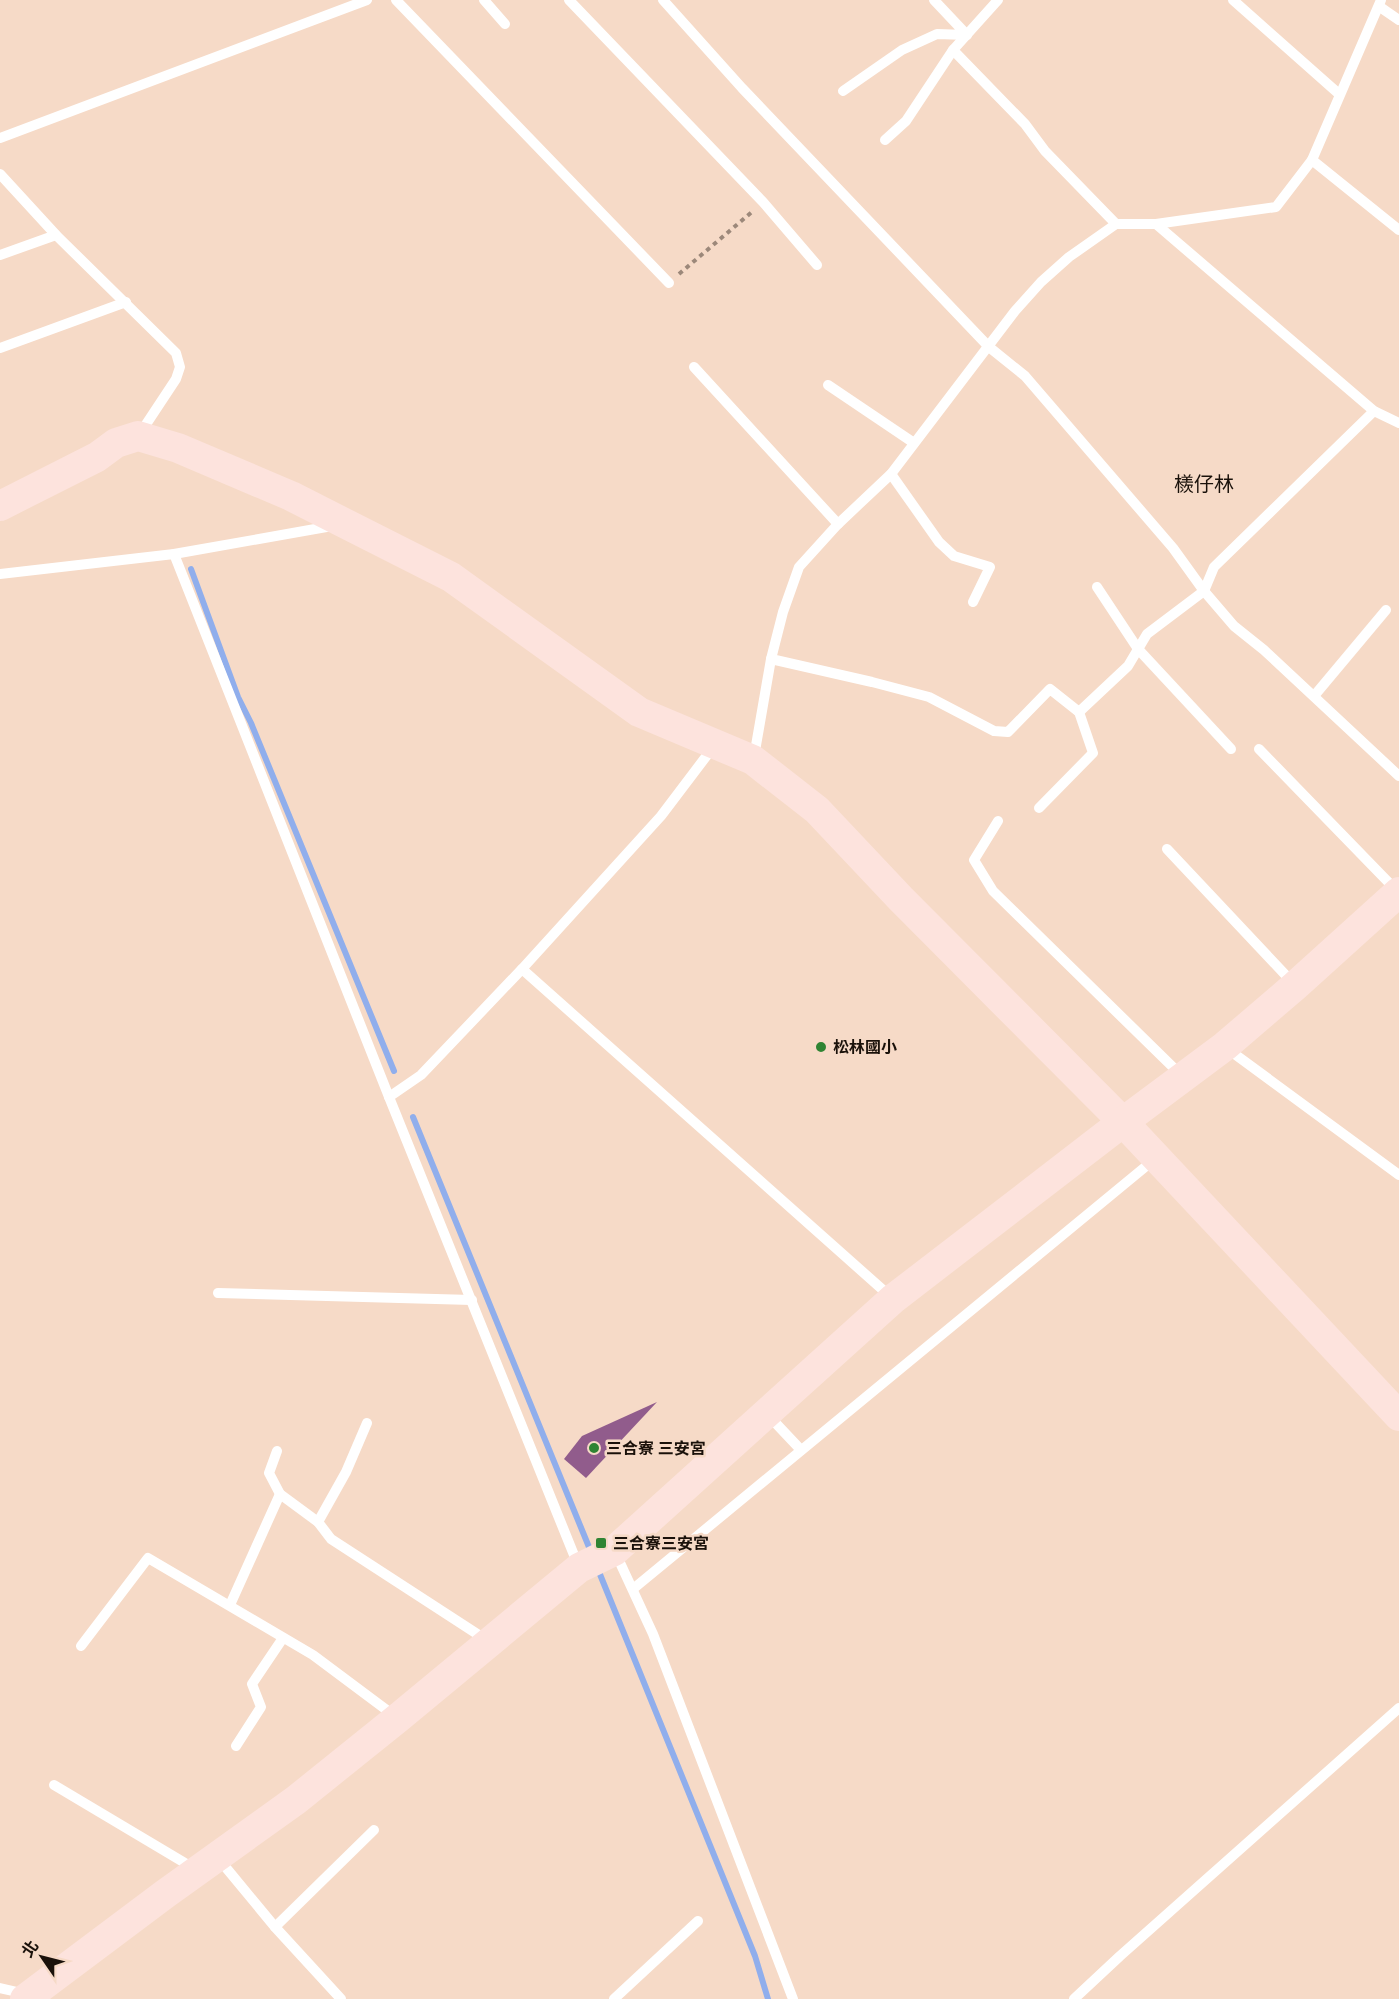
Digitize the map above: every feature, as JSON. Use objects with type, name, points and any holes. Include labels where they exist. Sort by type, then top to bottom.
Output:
[{"type":"street","points":[[0,506],[97,457],[116,443],[138,436],[178,448],[291,495],[466,586],[639,712],[753,760],[817,810],[900,899],[1157,1157],[1399,1416]]},
{"type":"street","points":[[28,1997],[296,1800],[579,1568],[614,1551],[893,1299],[1225,1046],[1399,892]]},
{"type":"lane","points":[[0,138],[351,3],[367,0]]},
{"type":"lane","points":[[396,0],[669,283]]},
{"type":"lane","points":[[484,0],[505,24]]},
{"type":"lane","points":[[569,0],[763,202],[817,265]]},
{"type":"lane","points":[[663,0],[742,88],[989,347],[1025,376],[1173,548],[1204,591],[1234,626],[1314,696],[1399,776]]},
{"type":"lane","points":[[934,0],[967,35]]},
{"type":"lane","points":[[885,140],[906,121],[953,50],[998,0]]},
{"type":"lane","points":[[1233,0],[1339,94]]},
{"type":"lane","points":[[753,760],[771,659],[783,612],[799,567],[838,524],[891,474],[1015,311],[1041,282],[1069,257],[1116,224],[1156,224],[1276,207],[1312,160],[1380,3],[1399,20]]},
{"type":"lane","points":[[843,91],[902,50],[937,34],[967,35]]},
{"type":"lane","points":[[953,50],[1025,124],[1045,151],[1116,224]]},
{"type":"lane","points":[[1312,160],[1399,230]]},
{"type":"lane","points":[[0,174],[56,236],[176,353],[180,367],[176,379],[138,436]]},
{"type":"lane","points":[[1156,224],[1374,411],[1399,423]]},
{"type":"lane","points":[[0,255],[56,236]]},
{"type":"lane","points":[[0,348],[126,302]]},
{"type":"lane","points":[[694,367],[838,524]]},
{"type":"lane","points":[[828,385],[914,443]]},
{"type":"lane","points":[[1078,712],[1128,666],[1147,634],[1204,591],[1214,567],[1374,411]]},
{"type":"lane","points":[[891,474],[946,549],[954,556],[990,567],[974,602]]},
{"type":"lane","points":[[0,574],[174,554],[345,523]]},
{"type":"lane","points":[[174,554],[579,1568]]},
{"type":"lane","points":[[1097,587],[1138,649],[1231,749]]},
{"type":"lane","points":[[1314,696],[1386,610]]},
{"type":"lane","points":[[771,659],[929,697],[994,731],[1008,732],[1050,689],[1078,712],[1094,753],[1039,808]]},
{"type":"lane","points":[[389,1097],[421,1075],[522,969],[662,816],[716,743]]},
{"type":"lane","points":[[1259,749],[1399,892]]},
{"type":"lane","points":[[998,821],[974,860],[993,891],[1183,1077]]},
{"type":"lane","points":[[1167,849],[1295,986]]},
{"type":"lane","points":[[522,969],[893,1299]]},
{"type":"lane","points":[[1225,1046],[1399,1175]]},
{"type":"lane","points":[[633,1589],[1157,1157]]},
{"type":"lane","points":[[218,1293],[472,1300]]},
{"type":"lane","points":[[766,1412],[801,1450]]},
{"type":"lane","points":[[318,1522],[346,1472],[367,1423]]},
{"type":"lane","points":[[277,1451],[269,1473],[280,1494],[318,1522],[331,1539],[489,1642]]},
{"type":"lane","points":[[230,1605],[280,1494]]},
{"type":"lane","points":[[614,1551],[653,1634],[793,1999]]},
{"type":"lane","points":[[81,1646],[148,1558],[313,1655],[398,1718]]},
{"type":"lane","points":[[236,1746],[261,1707],[252,1684],[283,1638]]},
{"type":"lane","points":[[1074,1999],[1399,1708]]},
{"type":"lane","points":[[54,1785],[208,1865],[274,1927],[341,1999]]},
{"type":"lane","points":[[274,1927],[374,1830]]},
{"type":"lane","points":[[614,1999],[698,1922]]},
{"type":"lane","points":[[0,1988],[28,1997]]},
{"type":"path","points":[[669,283],[763,202]]},
{"type":"building","name":"三合寮 三安宮","points":[[657,1402],[586,1478],[564,1459],[582,1436]]},
{"type":"waterway","points":[[191,569],[238,697],[251,723],[394,1071]]},
{"type":"waterway","points":[[413,1117],[591,1552]]},
{"type":"waterway","points":[[597,1567],[755,1956],[768,1999]]},
{"type":"place","name":"松林國小","points":[[821,1047]]},
{"type":"place","name":"三合寮 三安宮","points":[[594,1448]]},
{"type":"place","name":"三合寮三安宮","points":[[601,1543]]},
{"type":"district","name":"檨仔林","points":[[1204,484]]}]
